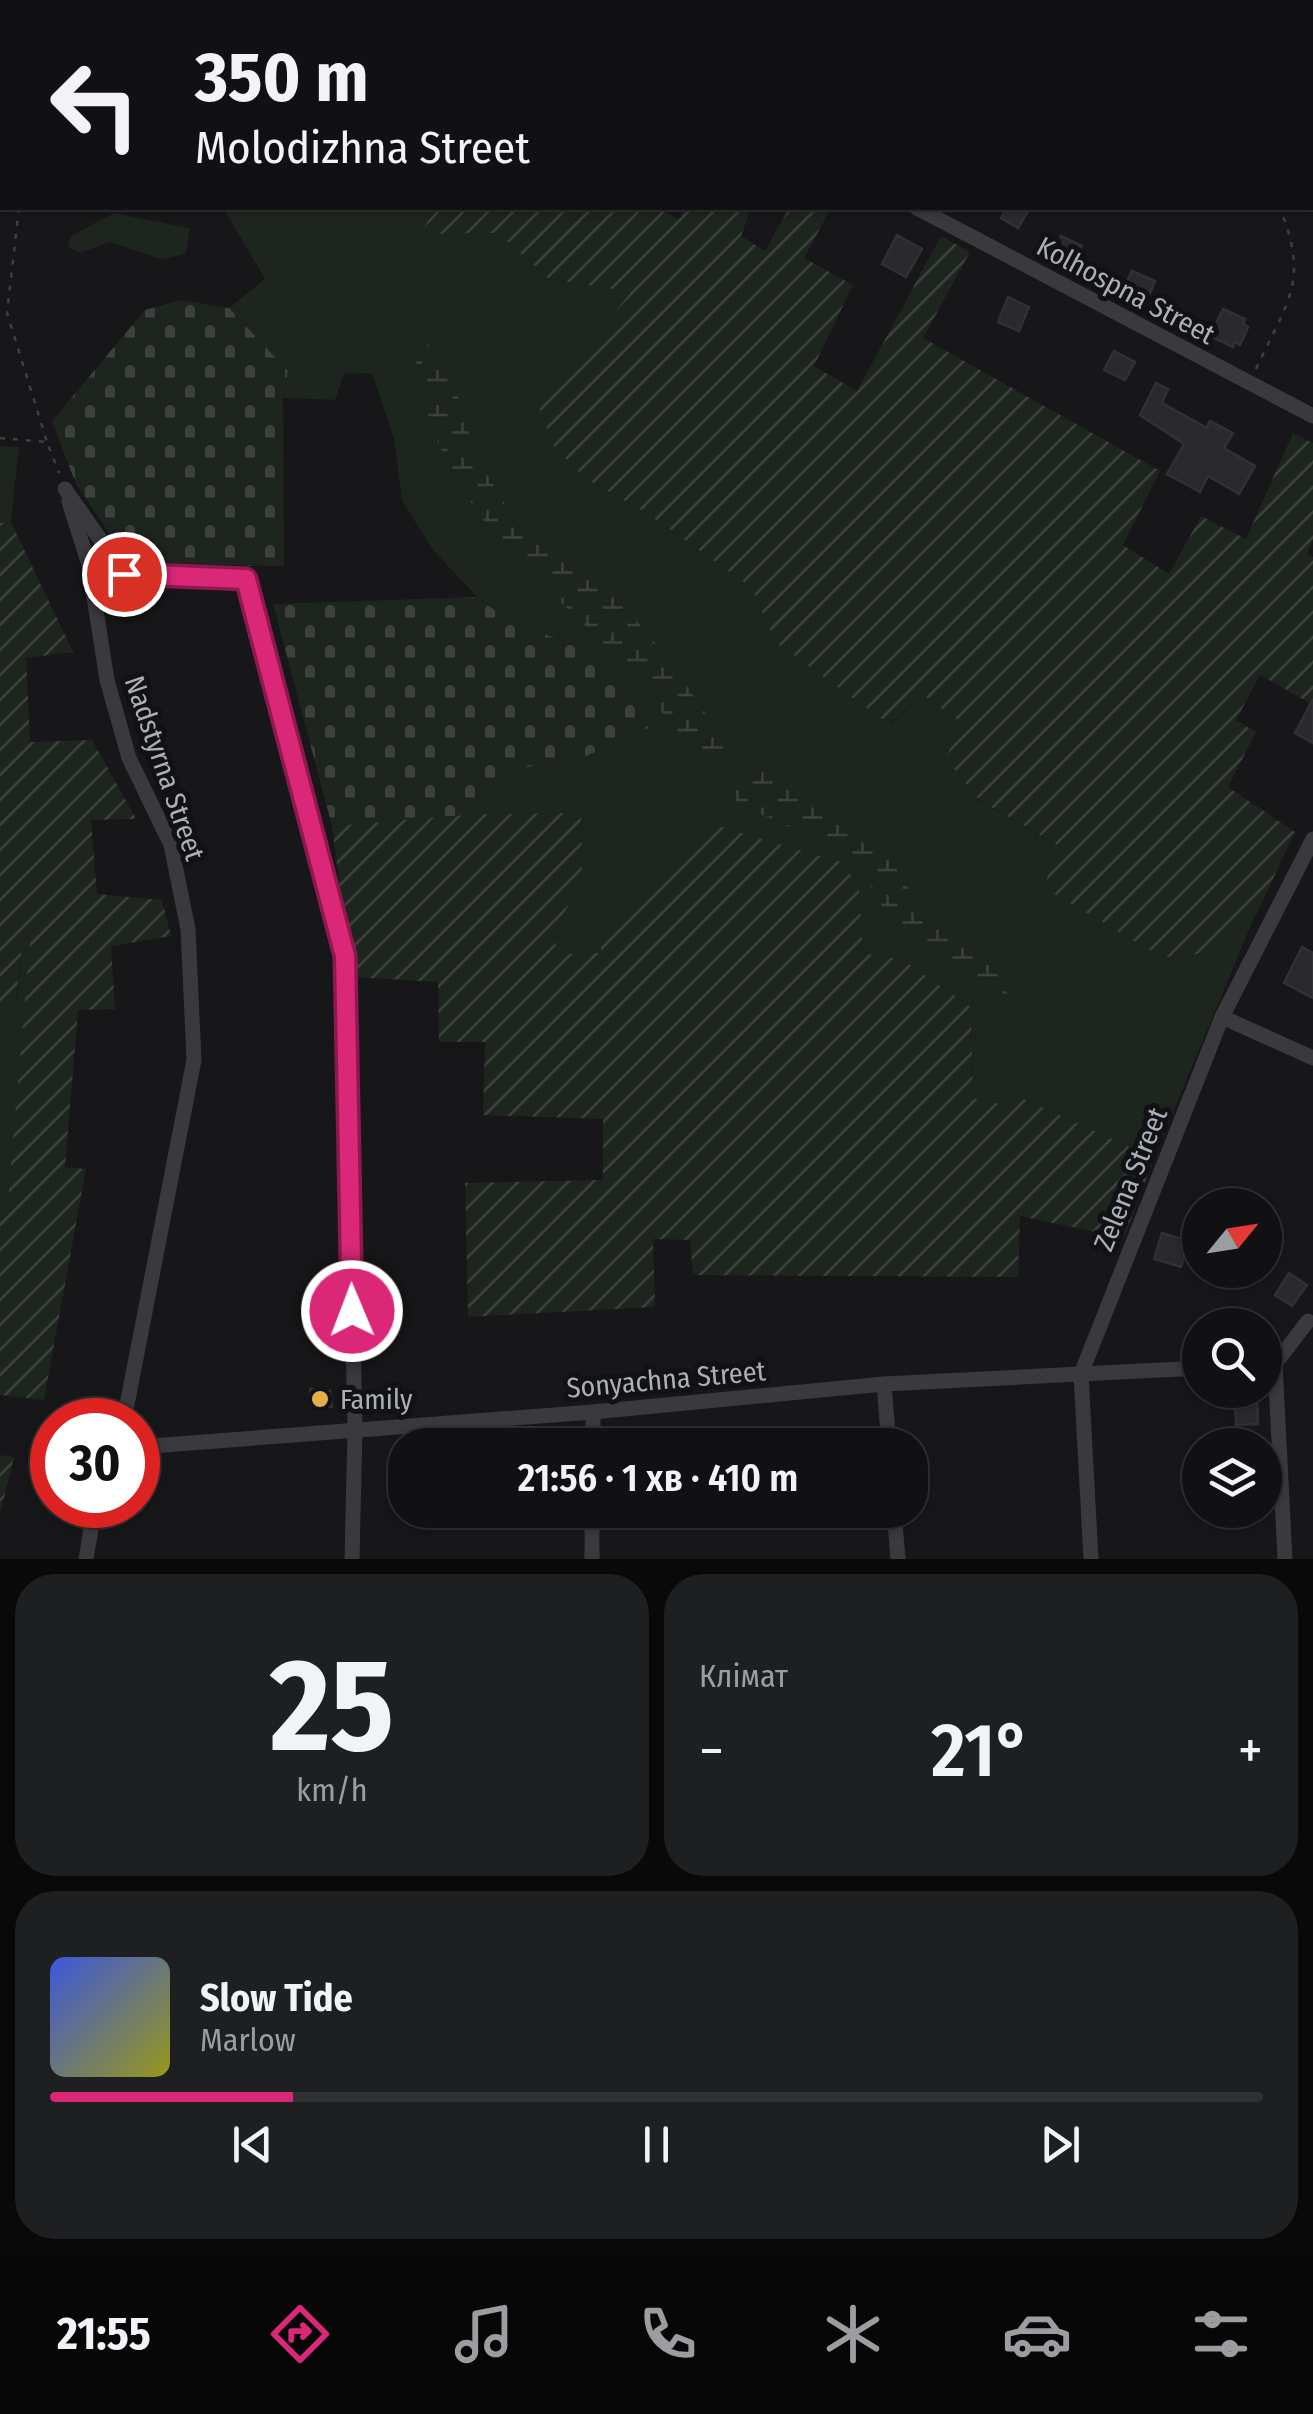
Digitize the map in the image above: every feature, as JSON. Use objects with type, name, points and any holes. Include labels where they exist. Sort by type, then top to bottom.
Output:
[{"type":"street","name":"Kolhospna Street","points":[[920,210],[1313,416]]},
{"type":"street","name":"Nadstyrna Street","points":[[65,489],[88,565],[107,680],[130,758],[171,845],[188,929],[194,1060],[128,1398]]},
{"type":"street","points":[[65,489],[124,574],[246,579],[345,956],[355,1430],[352,1559]]},
{"type":"street","name":"Zelena Street","points":[[1091,1559],[1081,1374],[1222,1016],[1313,839]]},
{"type":"street","points":[[1222,1016],[1313,1058]]},
{"type":"street","points":[[1282,1350],[1308,1321]]},
{"type":"street","name":"Sonyachna Street","points":[[160,1445],[593,1412],[884,1384],[1182,1369]]},
{"type":"street","points":[[884,1384],[887,1428]]},
{"type":"street","points":[[1273,1408],[1285,1559]]},
{"type":"street","points":[[593,1412],[593,1428]]},
{"type":"street","points":[[86,1559],[91,1528]]},
{"type":"street","points":[[592,1528],[592,1559]]},
{"type":"street","points":[[895,1528],[898,1559]]},
{"type":"path","points":[[19,210],[7,313],[65,489]]},
{"type":"path","points":[[1250,383],[1296,282],[1293,240],[1281,210]]},
{"type":"path","points":[[0,438],[47,442]]},
{"type":"green space","points":[[224,210],[434,210],[422,234],[498,233],[549,279],[632,292],[539,407],[586,479],[645,512],[752,588],[775,642],[890,724],[923,695],[962,723],[978,800],[1061,847],[1044,887],[1149,950],[1176,960],[1221,947],[1256,913],[1154,1158],[1017,1096],[1011,1106],[973,1098],[971,1007],[903,960],[863,953],[859,890],[601,953],[556,954],[554,932],[582,880],[581,813],[477,814],[522,768],[584,757],[649,728],[596,652],[512,623],[477,597],[434,551],[402,501],[394,439],[372,373],[344,374],[335,400],[283,398],[288,371],[229,308],[265,279]]},
{"type":"green space","points":[[434,210],[661,210],[679,219],[684,210],[741,210],[749,214],[741,236],[765,251],[788,210],[830,210],[804,258],[853,285],[814,366],[857,391],[941,236],[970,252],[923,338],[1160,471],[1123,545],[1169,574],[1201,516],[1246,539],[1293,433],[1313,443],[1313,540],[1307,554],[1313,557],[1313,705],[1260,675],[1236,720],[1256,732],[1228,787],[1295,832],[1257,913],[1221,947],[1176,960],[1149,950],[1043,887],[1061,847],[979,800],[946,758],[962,723],[923,695],[889,724],[775,642],[752,588],[645,512],[586,479],[553,445],[539,407],[631,292],[549,279],[498,233],[421,234]]},
{"type":"green space","points":[[114,213],[190,228],[186,254],[161,259],[110,242],[80,253],[68,247],[71,236]]},
{"type":"green space","points":[[181,300],[229,308],[288,371],[283,398],[284,566],[131,565],[76,484],[52,421],[145,310]]},
{"type":"green space","points":[[417,335],[431,347],[449,375],[477,455],[512,515],[528,532],[591,575],[631,614],[728,749],[708,762],[695,752],[630,670],[513,555],[488,525],[464,493],[429,417],[416,366]]},
{"type":"green space","points":[[0,446],[19,447],[11,522],[0,523]]},
{"type":"green space","points":[[11,522],[73,652],[26,658],[30,742],[92,740],[136,819],[91,820],[97,894],[162,900],[171,936],[111,946],[115,1009],[78,1010],[65,1167],[86,1169],[44,1398],[0,1395],[0,1211],[7,1211],[31,930],[24,929],[16,1003],[0,1002],[0,523]]},
{"type":"green space","points":[[477,597],[512,623],[596,652],[649,728],[584,757],[522,768],[477,814],[332,826],[273,604]]},
{"type":"green space","points":[[741,766],[773,771],[882,845],[908,888],[942,924],[995,966],[1008,995],[991,998],[959,967],[892,923],[854,857],[737,803],[732,784]]},
{"type":"green space","points":[[581,813],[582,880],[554,932],[557,954],[601,953],[601,931],[718,826],[844,863],[859,890],[863,953],[903,960],[971,1007],[973,1098],[1011,1106],[1017,1096],[1154,1158],[1124,1238],[1020,1216],[1018,1277],[693,1275],[690,1240],[653,1239],[655,1307],[468,1317],[465,1183],[603,1180],[603,1119],[483,1115],[485,1042],[439,1042],[438,982],[351,977],[332,826],[477,814]]},
{"type":"green space","points":[[24,929],[32,930],[7,1212],[0,1211],[0,1002],[17,1002]]},
{"type":"green space","points":[[0,1455],[14,1457],[0,1514]]},
{"type":"building","points":[[1006,210],[1029,210],[1018,228],[1001,218]]},
{"type":"building","points":[[897,235],[922,249],[906,277],[882,264]]},
{"type":"building","points":[[1061,236],[1082,246],[1073,266],[1052,256]]},
{"type":"building","points":[[1132,271],[1155,281],[1147,301],[1123,290]]},
{"type":"building","points":[[1008,297],[1029,307],[1019,331],[998,322]]},
{"type":"building","points":[[1223,309],[1245,319],[1243,324],[1248,327],[1240,345],[1235,342],[1233,347],[1210,336]]},
{"type":"building","points":[[1114,351],[1135,362],[1125,380],[1104,370]]},
{"type":"building","points":[[1156,383],[1168,389],[1162,403],[1207,428],[1210,421],[1233,433],[1224,448],[1255,466],[1239,494],[1208,476],[1200,492],[1167,474],[1184,444],[1140,415]]},
{"type":"building","points":[[1313,699],[1313,743],[1295,733]]},
{"type":"building","points":[[1302,947],[1313,953],[1313,998],[1284,983]]},
{"type":"building","points":[[1162,1233],[1182,1239],[1181,1267],[1154,1259]]},
{"type":"building","points":[[1289,1273],[1307,1285],[1292,1306],[1275,1295]]},
{"type":"building","name":"Family","points":[[310,1389],[330,1391],[332,1407],[311,1406]]},
{"type":"building","points":[[1235,1408],[1257,1408],[1258,1424],[1236,1425]]},
{"type":"place","name":"Family","points":[[320,1399]]},
{"type":"route","points":[[124,574],[246,579],[345,956],[352,1311]]}]
